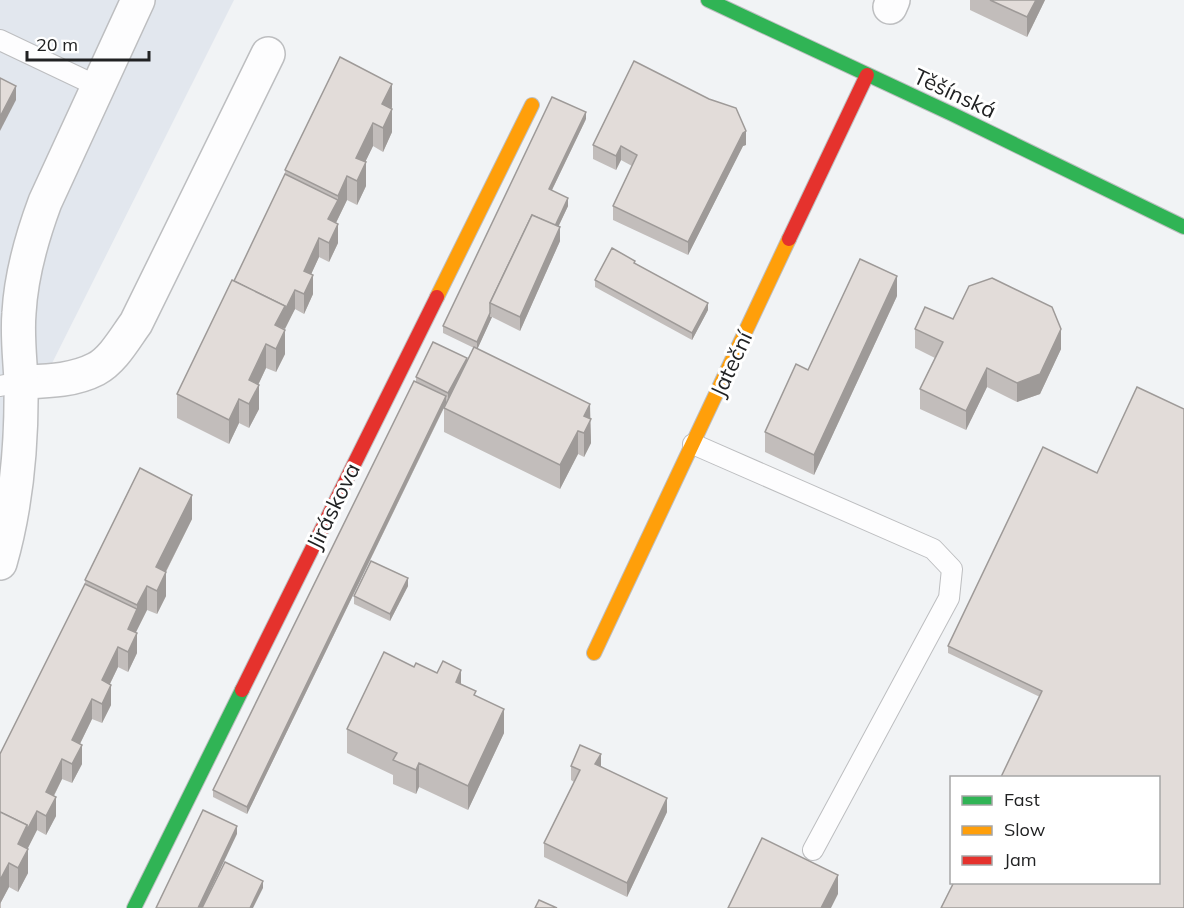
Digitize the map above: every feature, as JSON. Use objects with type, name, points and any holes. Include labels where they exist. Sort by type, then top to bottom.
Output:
[{"type":"street","points":[[0,563],[11,525],[20,442],[10,384],[18,313],[33,234],[45,202],[138,0]]},
{"type":"street","name":"Těšínská","points":[[708,0],[1184,227]]},
{"type":"street","points":[[10,384],[63,380],[97,369],[119,348],[136,323],[268,54]]},
{"type":"street","name":"Jateční","points":[[594,653],[867,75]]},
{"type":"street","name":"Jiráskova","points":[[134,908],[532,105]]},
{"type":"lane","points":[[0,40],[99,87]]},
{"type":"lane","points":[[693,444],[933,549],[952,569],[949,598],[813,850]]},
{"type":"shaded area","points":[[0,0],[234,0],[0,467]]},
{"type":"building","points":[[990,0],[1036,0],[1027,17]]},
{"type":"building","points":[[340,57],[392,84],[382,104],[392,109],[383,128],[373,123],[356,158],[366,162],[357,181],[347,176],[338,196],[285,170]]},
{"type":"building","points":[[634,61],[709,99],[736,108],[746,131],[688,242],[613,206],[637,155],[621,146],[616,156],[593,145]]},
{"type":"building","points":[[0,78],[16,86],[0,117]]},
{"type":"building","points":[[552,97],[586,112],[549,189],[568,198],[555,226],[532,215],[490,303],[490,313],[477,342],[443,326]]},
{"type":"building","points":[[285,174],[338,200],[328,219],[338,224],[329,243],[319,238],[304,271],[313,275],[304,294],[295,290],[285,310],[285,306],[234,281]]},
{"type":"building","points":[[532,215],[560,227],[520,317],[490,303]]},
{"type":"building","points":[[612,248],[635,261],[634,263],[708,303],[692,333],[595,280]]},
{"type":"building","points":[[860,259],[897,276],[814,455],[765,432],[796,364],[808,370]]},
{"type":"building","points":[[992,278],[1052,307],[1061,329],[1040,374],[1017,383],[987,368],[966,411],[920,389],[943,342],[915,329],[925,307],[953,319],[969,286]]},
{"type":"building","points":[[232,280],[285,306],[275,325],[285,330],[276,349],[266,344],[249,380],[259,385],[249,404],[239,399],[229,420],[177,394]]},
{"type":"building","points":[[433,342],[467,358],[448,393],[416,377]]},
{"type":"building","points":[[474,347],[590,404],[584,416],[591,419],[584,433],[578,431],[560,465],[444,408]]},
{"type":"building","points":[[414,381],[446,396],[247,807],[213,790]]},
{"type":"building","points":[[1137,387],[1184,409],[1184,908],[941,908],[953,884],[1160,884],[1160,776],[1001,776],[1042,691],[948,646],[1043,447],[1097,473]]},
{"type":"building","points":[[140,468],[192,495],[156,567],[166,572],[157,591],[147,586],[137,605],[85,580]]},
{"type":"building","points":[[371,561],[408,578],[390,614],[354,596]]},
{"type":"building","points":[[85,584],[137,609],[128,629],[137,633],[128,652],[118,647],[102,680],[111,685],[102,704],[92,699],[72,740],[82,745],[72,764],[62,759],[46,792],[56,797],[46,816],[37,811],[27,830],[27,825],[0,812],[0,754]]},
{"type":"building","points":[[384,652],[414,667],[416,663],[437,673],[443,661],[461,670],[456,682],[476,691],[474,695],[504,709],[468,786],[419,763],[416,770],[393,760],[397,753],[347,729]]},
{"type":"building","points":[[580,745],[601,754],[595,764],[667,798],[627,883],[544,843],[580,770],[571,766]]},
{"type":"building","points":[[203,810],[237,826],[198,908],[156,908]]},
{"type":"building","points":[[0,812],[27,825],[18,844],[28,849],[18,868],[9,863],[0,880]]},
{"type":"building","points":[[762,838],[838,875],[821,908],[728,908]]},
{"type":"building","points":[[225,862],[263,881],[250,908],[202,908]]},
{"type":"building","points":[[539,900],[557,908],[535,908]]},
{"type":"traffic: fast","points":[[708,0],[952,114],[1184,227]]},
{"type":"traffic: fast","points":[[134,908],[242,690]]},
{"type":"traffic: slow","points":[[437,297],[532,105]]},
{"type":"traffic: slow","points":[[594,653],[789,239]]},
{"type":"traffic: jam","points":[[789,239],[867,75]]},
{"type":"traffic: jam","points":[[242,690],[437,297]]}]
